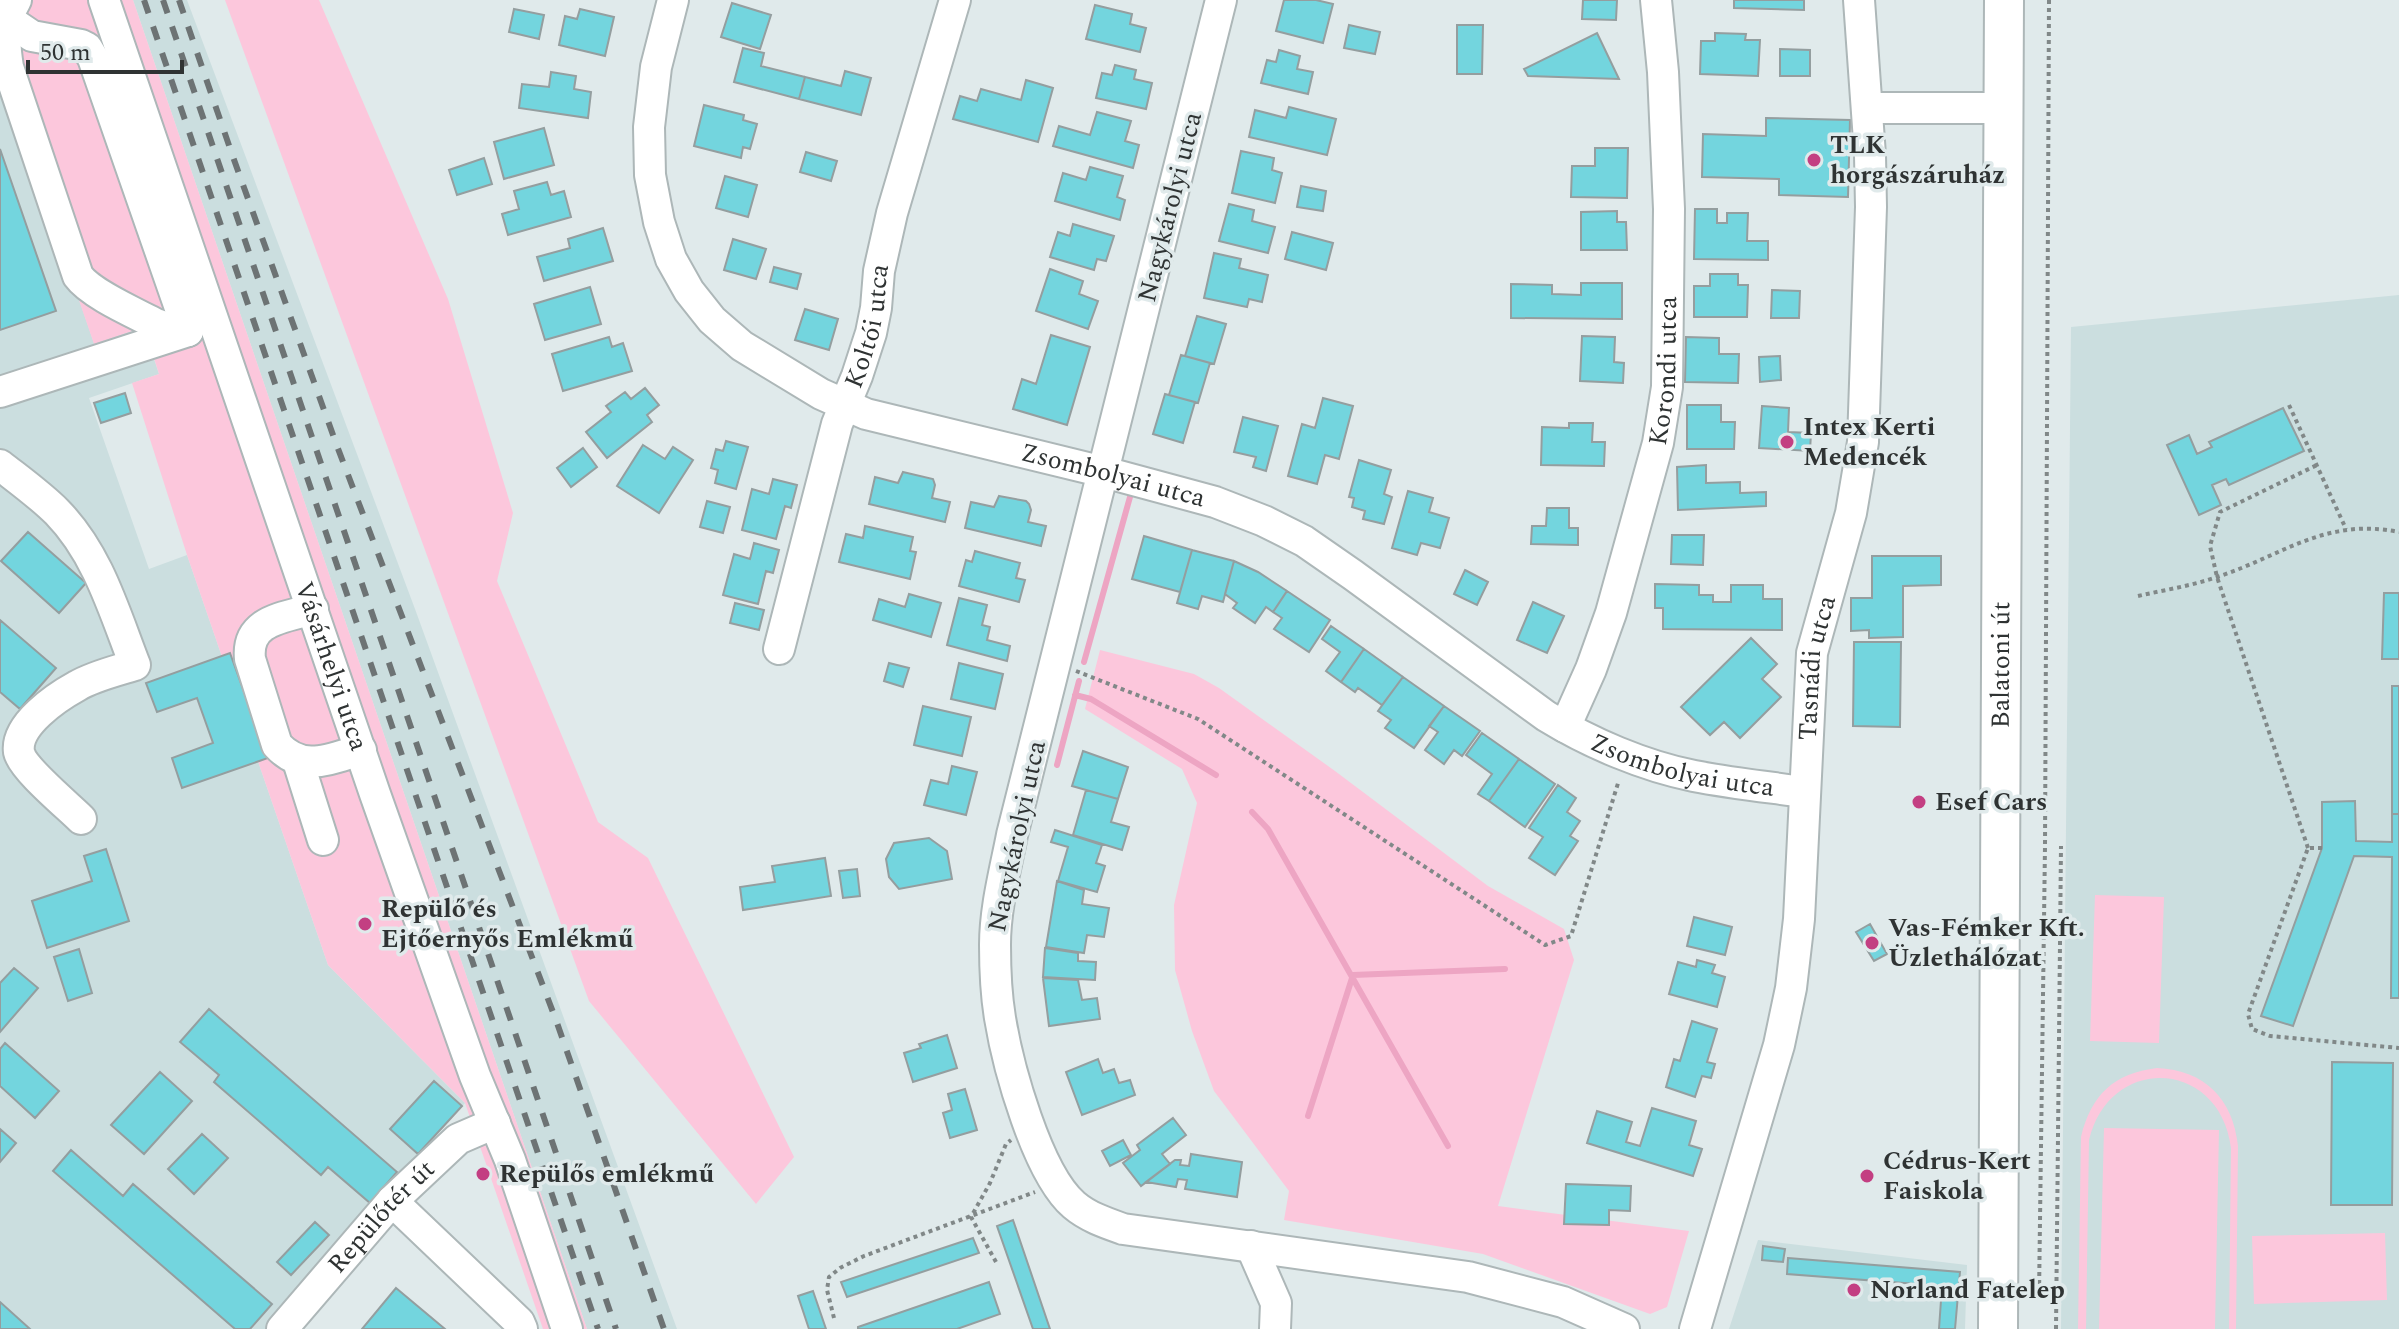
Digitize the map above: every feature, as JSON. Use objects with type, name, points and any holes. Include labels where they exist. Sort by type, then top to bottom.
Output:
[{"type":"main road","name":"Balatoni út","points":[[1998,1329],[2004,0]]},
{"type":"street","name":"Vásárhelyi utca","points":[[104,0],[200,326],[313,609],[475,1076],[510,1160],[567,1329]]},
{"type":"street","name":"Zsombolyai utca","points":[[673,0],[656,67],[649,127],[650,175],[659,222],[671,259],[689,291],[712,320],[742,346],[784,374],[844,407],[1215,502],[1264,521],[1304,541],[1565,727],[1627,755],[1692,776],[1804,792]]},
{"type":"street","name":"Koltói utca","points":[[779,649],[837,424],[871,333],[879,271],[892,213],[955,0]]},
{"type":"street","name":"Nagykárolyi utca","points":[[1221,0],[1012,835],[998,907],[995,942],[1000,1021],[1029,1127],[1056,1185],[1074,1205],[1097,1220],[1123,1229],[1468,1277],[1563,1302],[1624,1329]]},
{"type":"street","name":"Korondi utca","points":[[1565,727],[1591,669],[1611,613],[1658,443],[1667,387],[1669,209],[1663,72],[1656,0]]},
{"type":"street","name":"Tasnádi utca","points":[[1695,1329],[1775,1060],[1791,988],[1799,919],[1812,653],[1851,513],[1863,442],[1871,207],[1859,0]]},
{"type":"street","points":[[12,9],[32,36],[81,45],[93,58],[200,326]]},
{"type":"street","points":[[12,9],[5,49],[8,67],[78,276],[97,292],[158,325],[200,326]]},
{"type":"street","points":[[1867,108],[2003,108]]},
{"type":"street","points":[[0,392],[200,326]]},
{"type":"street","points":[[0,465],[57,512],[78,537],[98,569],[135,665],[79,684],[33,718],[10,745],[81,819]]},
{"type":"street","points":[[313,609],[270,622],[255,631],[248,645],[277,745],[286,755],[298,761],[315,762],[361,750]]},
{"type":"street","points":[[298,761],[323,840]]},
{"type":"street","name":"Repülőtér út","points":[[282,1329],[392,1201],[458,1139],[495,1123]]},
{"type":"street","points":[[392,1201],[519,1322],[522,1329]]},
{"type":"street","points":[[1251,1246],[1276,1303],[1275,1329]]},
{"type":"path","points":[[2049,0],[2045,831],[2039,1296],[2056,1296]]},
{"type":"path","points":[[2289,405],[2346,529]]},
{"type":"path","points":[[2317,465],[2220,512],[2210,546],[2211,560],[2308,848],[2248,1014],[2252,1029],[2270,1036],[2399,1048]]},
{"type":"path","points":[[2138,596],[2217,577],[2317,535],[2346,529],[2399,532]]},
{"type":"path","points":[[1055,664],[1198,719],[1545,945],[1571,936],[1627,755]]},
{"type":"path","points":[[2056,1329],[2061,846]]},
{"type":"path","points":[[2308,848],[2322,848]]},
{"type":"path","points":[[971,1217],[990,1183],[1006,1144],[1029,1127]]},
{"type":"path","points":[[834,1318],[827,1290],[829,1277],[840,1268],[864,1256],[1056,1185]]},
{"type":"path","points":[[971,1217],[996,1262]]},
{"type":"shaded area","points":[[0,0],[133,0],[587,1329],[543,1329],[465,1103],[328,965],[187,555],[132,383],[159,374],[144,327],[94,344],[0,70]]},
{"type":"shaded area","points":[[133,0],[187,0],[415,609],[677,1329],[587,1329]]},
{"type":"shaded area","points":[[225,0],[319,0],[448,299],[513,513],[497,581],[598,822],[648,858],[794,1157],[756,1204],[589,1001]]},
{"type":"shaded area","points":[[0,70],[94,343],[143,326],[159,374],[89,398],[149,569],[187,555],[328,965],[465,1103],[266,1329],[0,1329]]},
{"type":"shaded area","points":[[2399,295],[2399,1329],[2061,1329],[2071,327]]},
{"type":"shaded area","points":[[1100,650],[1194,674],[1219,688],[1488,886],[1564,929],[1574,960],[1498,1206],[1689,1231],[1667,1307],[1650,1314],[1483,1254],[1284,1220],[1289,1191],[1214,1091],[1192,1031],[1175,970],[1174,905],[1197,803],[1182,769],[1085,709]]},
{"type":"shaded area","points":[[2095,895],[2164,897],[2159,1043],[2090,1041]]},
{"type":"shaded area","points":[[2157,1068],[2189,1074],[2214,1090],[2230,1114],[2235,1129],[2238,1146],[2236,1329],[2229,1329],[2231,1148],[2223,1119],[2207,1097],[2187,1083],[2164,1078],[2140,1081],[2118,1092],[2101,1112],[2089,1140],[2086,1329],[2078,1329],[2081,1137],[2085,1122],[2098,1098],[2117,1081]]},
{"type":"shaded area","points":[[2104,1128],[2219,1130],[2215,1329],[2099,1329]]},
{"type":"shaded area","points":[[2385,1233],[2387,1300],[2254,1304],[2252,1236]]},
{"type":"shaded area","name":"Norland Fatelep","points":[[1758,1240],[1967,1265],[1965,1329],[1729,1329]]},
{"type":"building","points":[[1284,0],[1316,0],[1333,4],[1323,43],[1276,31]]},
{"type":"building","points":[[1583,0],[1617,0],[1616,20],[1582,19]]},
{"type":"building","points":[[1734,0],[1804,0],[1804,10],[1734,8]]},
{"type":"building","points":[[732,3],[771,15],[760,49],[721,37]]},
{"type":"building","points":[[1095,5],[1132,14],[1130,24],[1146,28],[1140,52],[1086,39]]},
{"type":"building","points":[[514,9],[544,15],[539,39],[509,32]]},
{"type":"building","points":[[580,9],[614,17],[605,56],[559,45],[565,16],[577,19]]},
{"type":"building","points":[[1349,25],[1380,32],[1375,54],[1344,48]]},
{"type":"building","points":[[1457,25],[1483,25],[1482,74],[1457,74]]},
{"type":"building","points":[[1597,33],[1619,79],[1528,76],[1524,69]]},
{"type":"building","points":[[1715,33],[1746,34],[1745,40],[1760,40],[1758,76],[1700,74],[1701,41],[1715,41]]},
{"type":"building","points":[[743,48],[764,53],[761,66],[805,77],[799,99],[734,82]]},
{"type":"building","points":[[1780,49],[1810,50],[1810,76],[1780,76]]},
{"type":"building","points":[[1279,50],[1300,56],[1297,69],[1313,72],[1308,94],[1261,83],[1267,60],[1276,62]]},
{"type":"building","points":[[1115,65],[1136,70],[1134,79],[1152,83],[1146,109],[1096,98],[1102,73],[1112,75]]},
{"type":"building","points":[[845,71],[871,78],[861,115],[799,99],[805,77],[841,86]]},
{"type":"building","points":[[551,72],[576,76],[574,89],[591,92],[588,118],[519,108],[522,84],[549,87]]},
{"type":"building","points":[[1026,80],[1053,88],[1038,142],[953,119],[960,96],[977,101],[981,89],[1021,100]]},
{"type":"building","points":[[704,105],[744,115],[743,120],[757,124],[750,149],[743,147],[741,158],[694,146]]},
{"type":"building","points":[[1289,107],[1336,119],[1327,155],[1249,137],[1255,110],[1286,118]]},
{"type":"building","points":[[1097,112],[1131,121],[1125,141],[1139,145],[1133,168],[1053,146],[1059,126],[1090,135]]},
{"type":"building","points":[[1766,118],[1850,120],[1848,197],[1779,195],[1779,179],[1702,177],[1703,134],[1766,136]]},
{"type":"building","points":[[544,128],[554,165],[504,179],[494,142]]},
{"type":"building","points":[[1595,148],[1628,148],[1627,198],[1571,197],[1572,166],[1595,166]]},
{"type":"building","points":[[0,149],[56,311],[0,330]]},
{"type":"building","points":[[1241,151],[1274,158],[1272,170],[1282,173],[1275,203],[1232,193]]},
{"type":"building","points":[[806,152],[837,161],[831,181],[800,172]]},
{"type":"building","points":[[484,158],[492,184],[457,195],[449,170]]},
{"type":"building","points":[[1090,167],[1123,176],[1117,197],[1125,200],[1120,220],[1055,201],[1063,173],[1086,180]]},
{"type":"building","points":[[725,176],[757,185],[748,217],[716,208]]},
{"type":"building","points":[[547,182],[551,195],[564,191],[571,217],[508,235],[502,214],[519,209],[514,191]]},
{"type":"building","points":[[1301,186],[1326,191],[1323,211],[1297,207]]},
{"type":"building","points":[[1229,204],[1254,210],[1252,221],[1275,227],[1268,253],[1219,241]]},
{"type":"building","points":[[1695,209],[1717,209],[1717,223],[1727,223],[1727,213],[1748,213],[1747,241],[1768,241],[1768,260],[1694,259]]},
{"type":"building","points":[[1617,211],[1617,222],[1626,222],[1627,250],[1581,250],[1581,212]]},
{"type":"building","points":[[1073,224],[1114,236],[1106,261],[1097,259],[1094,270],[1050,257],[1058,232],[1070,236]]},
{"type":"building","points":[[603,228],[613,261],[544,281],[537,257],[570,248],[568,239]]},
{"type":"building","points":[[1292,232],[1333,243],[1326,270],[1285,259]]},
{"type":"building","points":[[733,239],[766,249],[756,279],[724,270]]},
{"type":"building","points":[[1214,253],[1241,259],[1239,268],[1268,275],[1262,302],[1249,299],[1247,307],[1204,298]]},
{"type":"building","points":[[774,267],[801,274],[797,289],[770,282]]},
{"type":"building","points":[[1050,269],[1083,281],[1079,294],[1098,301],[1088,329],[1036,311]]},
{"type":"building","points":[[1710,274],[1738,274],[1738,285],[1748,285],[1747,317],[1694,317],[1694,286],[1710,286]]},
{"type":"building","points":[[1581,283],[1622,283],[1622,319],[1511,318],[1511,284],[1552,285],[1552,294],[1581,295]]},
{"type":"building","points":[[590,287],[601,324],[545,340],[534,304]]},
{"type":"building","points":[[1772,290],[1800,291],[1799,318],[1771,318]]},
{"type":"building","points":[[805,309],[838,319],[829,350],[795,340]]},
{"type":"building","points":[[1197,316],[1226,324],[1214,364],[1185,356]]},
{"type":"building","points":[[1051,335],[1090,347],[1067,425],[1013,409],[1022,379],[1036,384]]},
{"type":"building","points":[[1582,336],[1615,337],[1614,362],[1624,363],[1623,383],[1580,381]]},
{"type":"building","points":[[609,337],[612,347],[623,343],[632,371],[563,391],[552,354]]},
{"type":"building","points":[[1686,337],[1719,338],[1719,354],[1739,354],[1738,383],[1685,382]]},
{"type":"building","points":[[1181,355],[1210,363],[1198,403],[1169,395]]},
{"type":"building","points":[[1780,356],[1781,380],[1760,382],[1759,357]]},
{"type":"building","points":[[645,388],[659,405],[647,415],[652,422],[607,458],[586,432],[611,412],[606,406],[625,392],[631,399]]},
{"type":"building","points":[[125,393],[131,413],[101,423],[94,403]]},
{"type":"building","points":[[1165,394],[1195,402],[1183,443],[1153,434]]},
{"type":"building","points":[[1323,398],[1353,406],[1339,459],[1325,455],[1317,484],[1288,476],[1302,424],[1315,428]]},
{"type":"building","points":[[1687,405],[1721,405],[1721,422],[1735,422],[1734,449],[1687,449]]},
{"type":"building","points":[[1762,406],[1789,408],[1788,432],[1811,433],[1810,451],[1759,448]]},
{"type":"building","points":[[2283,408],[2304,451],[2229,485],[2226,479],[2212,485],[2221,505],[2199,515],[2167,445],[2189,435],[2197,454],[2212,447],[2209,442]]},
{"type":"building","points":[[1243,417],[1278,426],[1266,471],[1253,467],[1256,457],[1234,452]]},
{"type":"building","points":[[1569,423],[1593,423],[1592,442],[1605,442],[1604,466],[1541,465],[1542,427],[1569,428]]},
{"type":"building","points":[[726,441],[748,447],[736,489],[715,483],[718,470],[711,468],[716,449],[723,451]]},
{"type":"building","points":[[643,445],[665,459],[673,447],[693,460],[659,513],[617,486]]},
{"type":"building","points":[[583,448],[597,467],[571,487],[557,468]]},
{"type":"building","points":[[1359,460],[1391,470],[1384,494],[1392,497],[1384,524],[1363,519],[1365,511],[1352,507],[1354,498],[1349,497]]},
{"type":"building","points":[[1706,465],[1706,483],[1740,482],[1740,493],[1766,492],[1766,506],[1678,510],[1677,467]]},
{"type":"building","points":[[903,472],[933,479],[932,498],[950,502],[945,522],[869,504],[875,477],[898,483]]},
{"type":"building","points":[[773,479],[797,485],[791,508],[785,506],[776,539],[742,530],[752,489],[769,494]]},
{"type":"building","points":[[1408,491],[1433,498],[1429,512],[1449,518],[1440,548],[1421,543],[1417,555],[1392,548]]},
{"type":"building","points":[[999,496],[1029,504],[1028,522],[1046,526],[1041,546],[965,528],[971,502],[994,507]]},
{"type":"building","points":[[707,501],[730,507],[723,533],[700,527]]},
{"type":"building","points":[[1547,508],[1569,508],[1569,528],[1578,528],[1578,545],[1531,544],[1532,526],[1546,526]]},
{"type":"building","points":[[865,526],[913,537],[910,551],[916,552],[910,579],[839,562],[846,534],[863,538]]},
{"type":"building","points":[[28,532],[86,583],[59,613],[1,561]]},
{"type":"building","points":[[1672,535],[1704,535],[1703,565],[1671,564]]},
{"type":"building","points":[[1144,536],[1192,550],[1180,592],[1132,579]]},
{"type":"building","points":[[754,543],[779,550],[773,573],[766,571],[758,604],[723,595],[734,554],[750,559]]},
{"type":"building","points":[[1192,550],[1234,561],[1223,602],[1202,596],[1198,609],[1177,603]]},
{"type":"building","points":[[975,551],[1020,563],[1016,578],[1025,580],[1019,602],[959,586],[966,560],[972,562]]},
{"type":"building","points":[[1872,556],[1941,556],[1941,585],[1903,586],[1903,637],[1869,638],[1869,630],[1851,631],[1851,598],[1872,598]]},
{"type":"building","points":[[1234,561],[1287,591],[1273,612],[1266,607],[1255,623],[1233,608],[1237,603],[1225,594]]},
{"type":"building","points":[[1465,570],[1488,582],[1477,605],[1454,594]]},
{"type":"building","points":[[1655,584],[1699,585],[1699,595],[1713,595],[1713,602],[1731,602],[1731,585],[1763,585],[1763,599],[1782,599],[1782,630],[1663,629],[1663,608],[1655,608]]},
{"type":"building","points":[[1287,591],[1330,620],[1309,652],[1274,629],[1282,618],[1273,612]]},
{"type":"building","points":[[2384,593],[2399,593],[2399,659],[2382,659]]},
{"type":"building","points":[[909,594],[941,603],[931,637],[873,620],[879,599],[905,607]]},
{"type":"building","points":[[959,598],[987,605],[982,625],[990,627],[987,640],[1010,646],[1007,661],[947,645]]},
{"type":"building","points":[[1533,602],[1564,616],[1547,653],[1517,640]]},
{"type":"building","points":[[735,603],[764,610],[759,630],[730,623]]},
{"type":"building","points":[[0,620],[56,668],[20,709],[0,692]]},
{"type":"building","points":[[1331,626],[1364,649],[1341,682],[1326,671],[1340,652],[1322,639]]},
{"type":"building","points":[[1751,638],[1777,664],[1762,679],[1781,697],[1740,738],[1724,722],[1710,735],[1681,707]]},
{"type":"building","points":[[1854,642],[1901,642],[1900,727],[1853,726]]},
{"type":"building","points":[[1364,649],[1403,677],[1382,705],[1358,688],[1355,692],[1341,682]]},
{"type":"building","points":[[230,653],[268,758],[182,788],[172,758],[213,743],[197,698],[157,712],[146,683]]},
{"type":"building","points":[[889,663],[909,668],[903,687],[884,681]]},
{"type":"building","points":[[959,663],[1003,674],[995,709],[951,699]]},
{"type":"building","points":[[1403,677],[1444,706],[1414,748],[1385,728],[1391,720],[1378,711]]},
{"type":"building","points":[[2392,686],[2399,686],[2399,814],[2392,814]]},
{"type":"building","points":[[923,706],[971,717],[962,756],[914,745]]},
{"type":"building","points":[[1444,706],[1480,731],[1462,756],[1454,750],[1444,764],[1425,750],[1438,732],[1429,726]]},
{"type":"building","points":[[1482,733],[1519,759],[1489,801],[1478,794],[1492,774],[1466,755]]},
{"type":"building","points":[[1083,751],[1128,767],[1118,799],[1072,786]]},
{"type":"building","points":[[1519,759],[1555,784],[1525,827],[1489,801]]},
{"type":"building","points":[[952,766],[977,772],[966,815],[924,805],[931,780],[948,784]]},
{"type":"building","points":[[1558,785],[1576,798],[1567,812],[1580,821],[1570,836],[1578,841],[1555,875],[1529,858],[1543,837],[1529,828]]},
{"type":"building","points":[[1086,790],[1118,799],[1111,822],[1129,827],[1122,850],[1073,835]]},
{"type":"building","points":[[2355,801],[2356,841],[2392,842],[2392,814],[2399,814],[2399,998],[2391,998],[2392,857],[2354,856],[2293,1026],[2261,1016],[2322,848],[2322,802]]},
{"type":"building","points":[[1055,830],[1102,845],[1096,863],[1105,866],[1097,892],[1058,881],[1068,847],[1051,842]]},
{"type":"building","points":[[929,838],[947,851],[952,879],[899,889],[889,877],[886,859],[894,843]]},
{"type":"building","points":[[106,849],[129,921],[47,948],[32,901],[92,881],[84,856]]},
{"type":"building","points":[[825,858],[831,896],[743,910],[740,887],[775,882],[772,866]]},
{"type":"building","points":[[857,869],[860,896],[843,898],[839,871]]},
{"type":"building","points":[[1057,881],[1084,890],[1082,904],[1109,908],[1104,937],[1087,935],[1084,953],[1046,947]]},
{"type":"building","points":[[1694,917],[1732,927],[1725,955],[1687,946]]},
{"type":"building","name":"Vas-Fémker Kft. Üzlethálózat","points":[[1870,924],[1887,954],[1874,961],[1856,932]]},
{"type":"building","points":[[1045,948],[1078,953],[1078,961],[1096,962],[1095,980],[1043,977]]},
{"type":"building","points":[[79,949],[92,993],[68,1001],[54,957]]},
{"type":"building","points":[[1697,960],[1715,965],[1712,973],[1725,977],[1717,1007],[1669,994],[1678,962],[1696,967]]},
{"type":"building","points":[[14,968],[38,988],[0,1032],[0,983]]},
{"type":"building","points":[[1043,978],[1078,980],[1082,1000],[1097,998],[1100,1019],[1049,1026]]},
{"type":"building","points":[[209,1009],[397,1172],[370,1203],[328,1167],[321,1175],[214,1082],[219,1075],[180,1042]]},
{"type":"building","points":[[1692,1021],[1717,1029],[1707,1062],[1715,1064],[1711,1078],[1702,1076],[1695,1097],[1666,1087],[1674,1059],[1680,1061]]},
{"type":"building","points":[[947,1035],[957,1068],[913,1082],[904,1053],[921,1048],[919,1044]]},
{"type":"building","points":[[5,1043],[59,1091],[35,1118],[0,1086],[0,1049]]},
{"type":"building","points":[[1098,1059],[1103,1073],[1114,1069],[1119,1083],[1130,1080],[1135,1095],[1082,1115],[1066,1072]]},
{"type":"building","points":[[2332,1062],[2393,1063],[2392,1205],[2331,1205]]},
{"type":"building","points":[[160,1072],[192,1101],[144,1154],[111,1125]]},
{"type":"building","points":[[434,1081],[462,1106],[418,1154],[390,1129]]},
{"type":"building","points":[[965,1089],[977,1130],[950,1138],[943,1113],[952,1110],[948,1094]]},
{"type":"building","points":[[1652,1108],[1696,1121],[1689,1145],[1702,1149],[1693,1176],[1587,1143],[1597,1111],[1632,1122],[1626,1142],[1640,1146]]},
{"type":"building","points":[[1173,1118],[1186,1135],[1162,1154],[1170,1164],[1141,1186],[1123,1163],[1140,1150],[1137,1145]]},
{"type":"building","points":[[0,1129],[16,1143],[0,1162]]},
{"type":"building","points":[[202,1134],[228,1158],[194,1194],[168,1169]]},
{"type":"building","points":[[1123,1140],[1131,1155],[1110,1166],[1102,1151]]},
{"type":"building","points":[[71,1150],[123,1196],[133,1184],[272,1304],[250,1329],[235,1329],[53,1171]]},
{"type":"building","points":[[1191,1154],[1242,1162],[1237,1197],[1185,1189],[1187,1180],[1178,1179],[1176,1187],[1146,1182],[1175,1160],[1181,1160],[1180,1165],[1189,1166]]},
{"type":"building","points":[[1566,1184],[1631,1186],[1630,1211],[1609,1210],[1609,1225],[1564,1224]]},
{"type":"building","points":[[1013,1220],[1050,1329],[1033,1329],[997,1226]]},
{"type":"building","points":[[315,1222],[329,1235],[291,1275],[277,1262]]},
{"type":"building","points":[[973,1238],[979,1253],[847,1297],[841,1282]]},
{"type":"building","points":[[1763,1246],[1785,1249],[1783,1262],[1762,1260]]},
{"type":"building","points":[[1788,1258],[1960,1272],[1955,1329],[1939,1329],[1942,1286],[1787,1274]]},
{"type":"building","points":[[989,1282],[1000,1314],[957,1329],[858,1329],[858,1327]]},
{"type":"building","points":[[396,1288],[445,1329],[362,1329]]},
{"type":"building","points":[[813,1291],[826,1329],[809,1329],[798,1296]]},
{"type":"building","points":[[0,1302],[30,1329],[0,1329]]},
{"type":"waterway","points":[[1084,662],[1130,497]]},
{"type":"waterway","points":[[1057,765],[1079,681]]},
{"type":"waterway","points":[[1075,695],[1091,699],[1216,775]]},
{"type":"waterway","points":[[1252,812],[1268,829],[1448,1146]]},
{"type":"waterway","points":[[1353,975],[1505,969]]},
{"type":"waterway","points":[[1308,1116],[1353,975]]},
{"type":"railway","points":[[144,0],[598,1329]]},
{"type":"railway","points":[[163,0],[616,1329]]},
{"type":"railway","points":[[179,0],[337,446],[556,1020],[664,1329]]},
{"type":"place","name":"TLK horgászáruház","points":[[1814,160]]},
{"type":"place","name":"Intex Kerti Medencék","points":[[1787,442]]},
{"type":"place","name":"Esef Cars","points":[[1919,802]]},
{"type":"place","name":"Repülő és Ejtőernyős Emlékmű","points":[[365,924]]},
{"type":"place","name":"Vas-Fémker Kft. Üzlethálózat","points":[[1872,943]]},
{"type":"place","name":"Repülős emlékmű","points":[[483,1174]]},
{"type":"place","name":"Cédrus-Kert Faiskola","points":[[1867,1176]]},
{"type":"place","name":"Norland Fatelep","points":[[1854,1290]]}]
